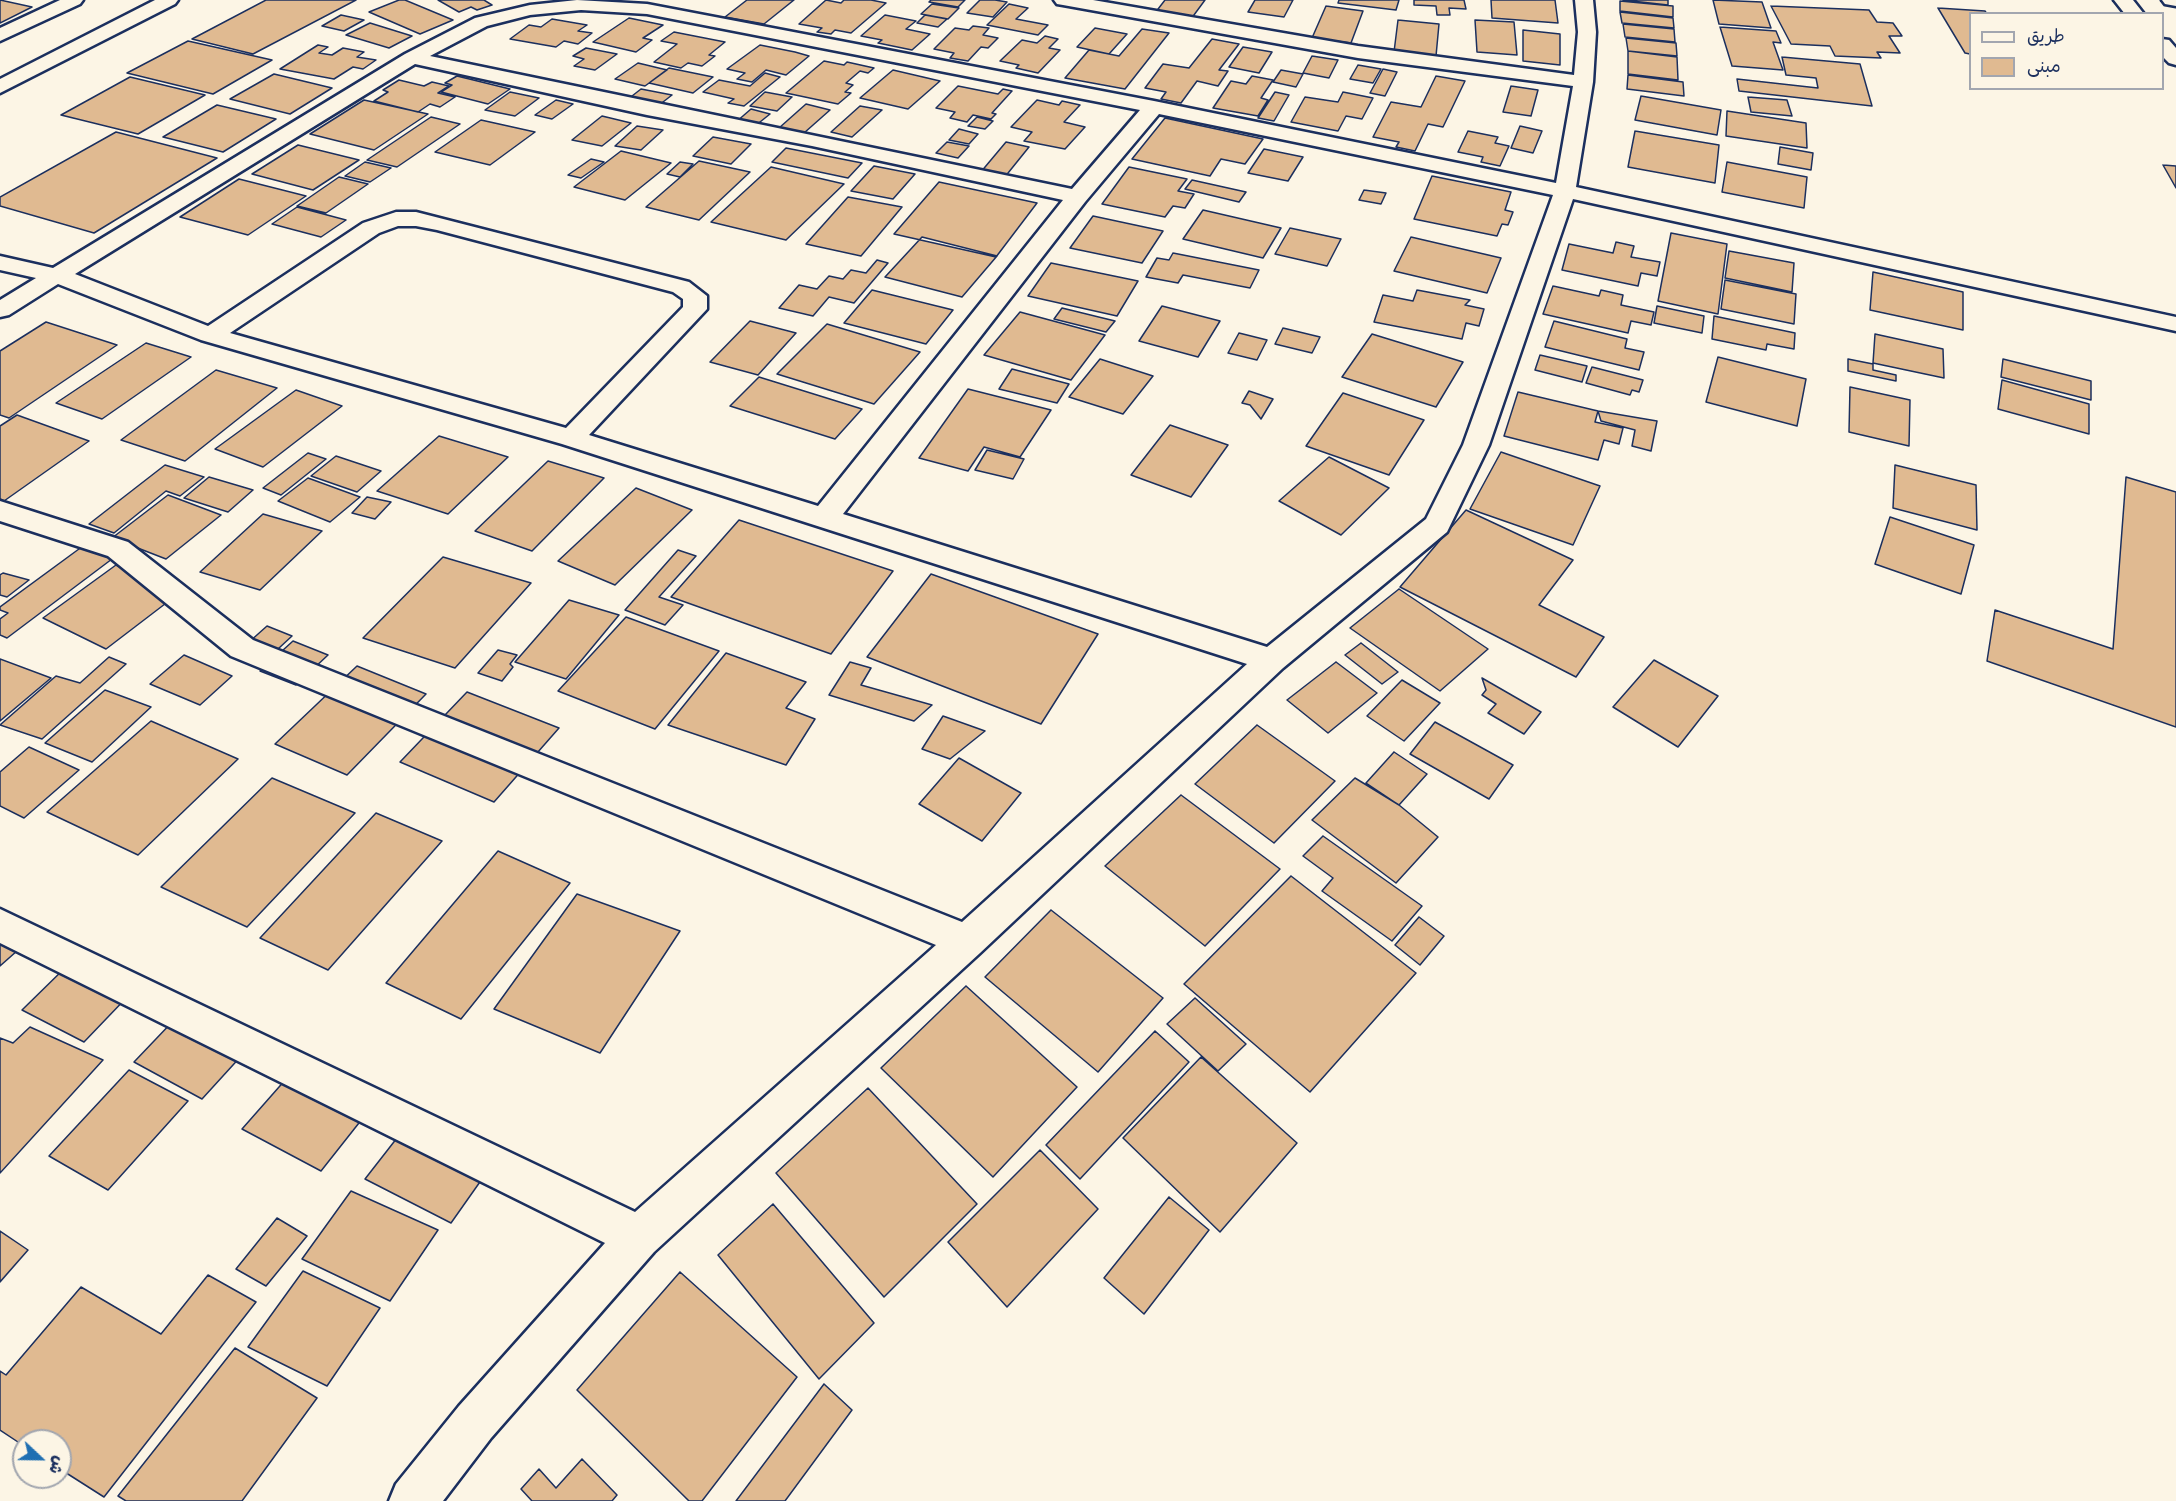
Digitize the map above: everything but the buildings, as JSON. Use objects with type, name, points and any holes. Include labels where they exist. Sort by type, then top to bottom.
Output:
[{"type":"street","points":[[0,35],[74,0]]},
{"type":"street","points":[[0,87],[170,0]]},
{"type":"street","points":[[1063,0],[1358,52],[1582,82]]},
{"type":"street","points":[[413,1501],[475,1422],[639,1237],[967,941],[1149,770],[1272,660],[1437,525],[1476,445],[1565,191],[1582,82],[1587,32],[1584,0]]},
{"type":"street","points":[[2123,0],[2133,12]]},
{"type":"street","points":[[2171,0],[2176,1]]},
{"type":"street","points":[[0,310],[411,58],[481,22],[530,10],[581,5],[636,8],[1154,108],[1565,191],[2176,324]]},
{"type":"street","points":[[2164,45],[2176,58]]},
{"type":"street","points":[[411,58],[1077,197]]},
{"type":"street","points":[[825,518],[1077,197],[1154,108]]},
{"type":"street","points":[[210,335],[371,228],[396,219],[416,219],[439,224],[681,287],[695,296],[695,309],[571,438]]},
{"type":"street","points":[[0,263],[55,275],[210,335],[571,438],[1272,660]]},
{"type":"street","points":[[0,510],[118,549],[242,648],[967,941]]},
{"type":"street","points":[[0,925],[639,1237]]}]
